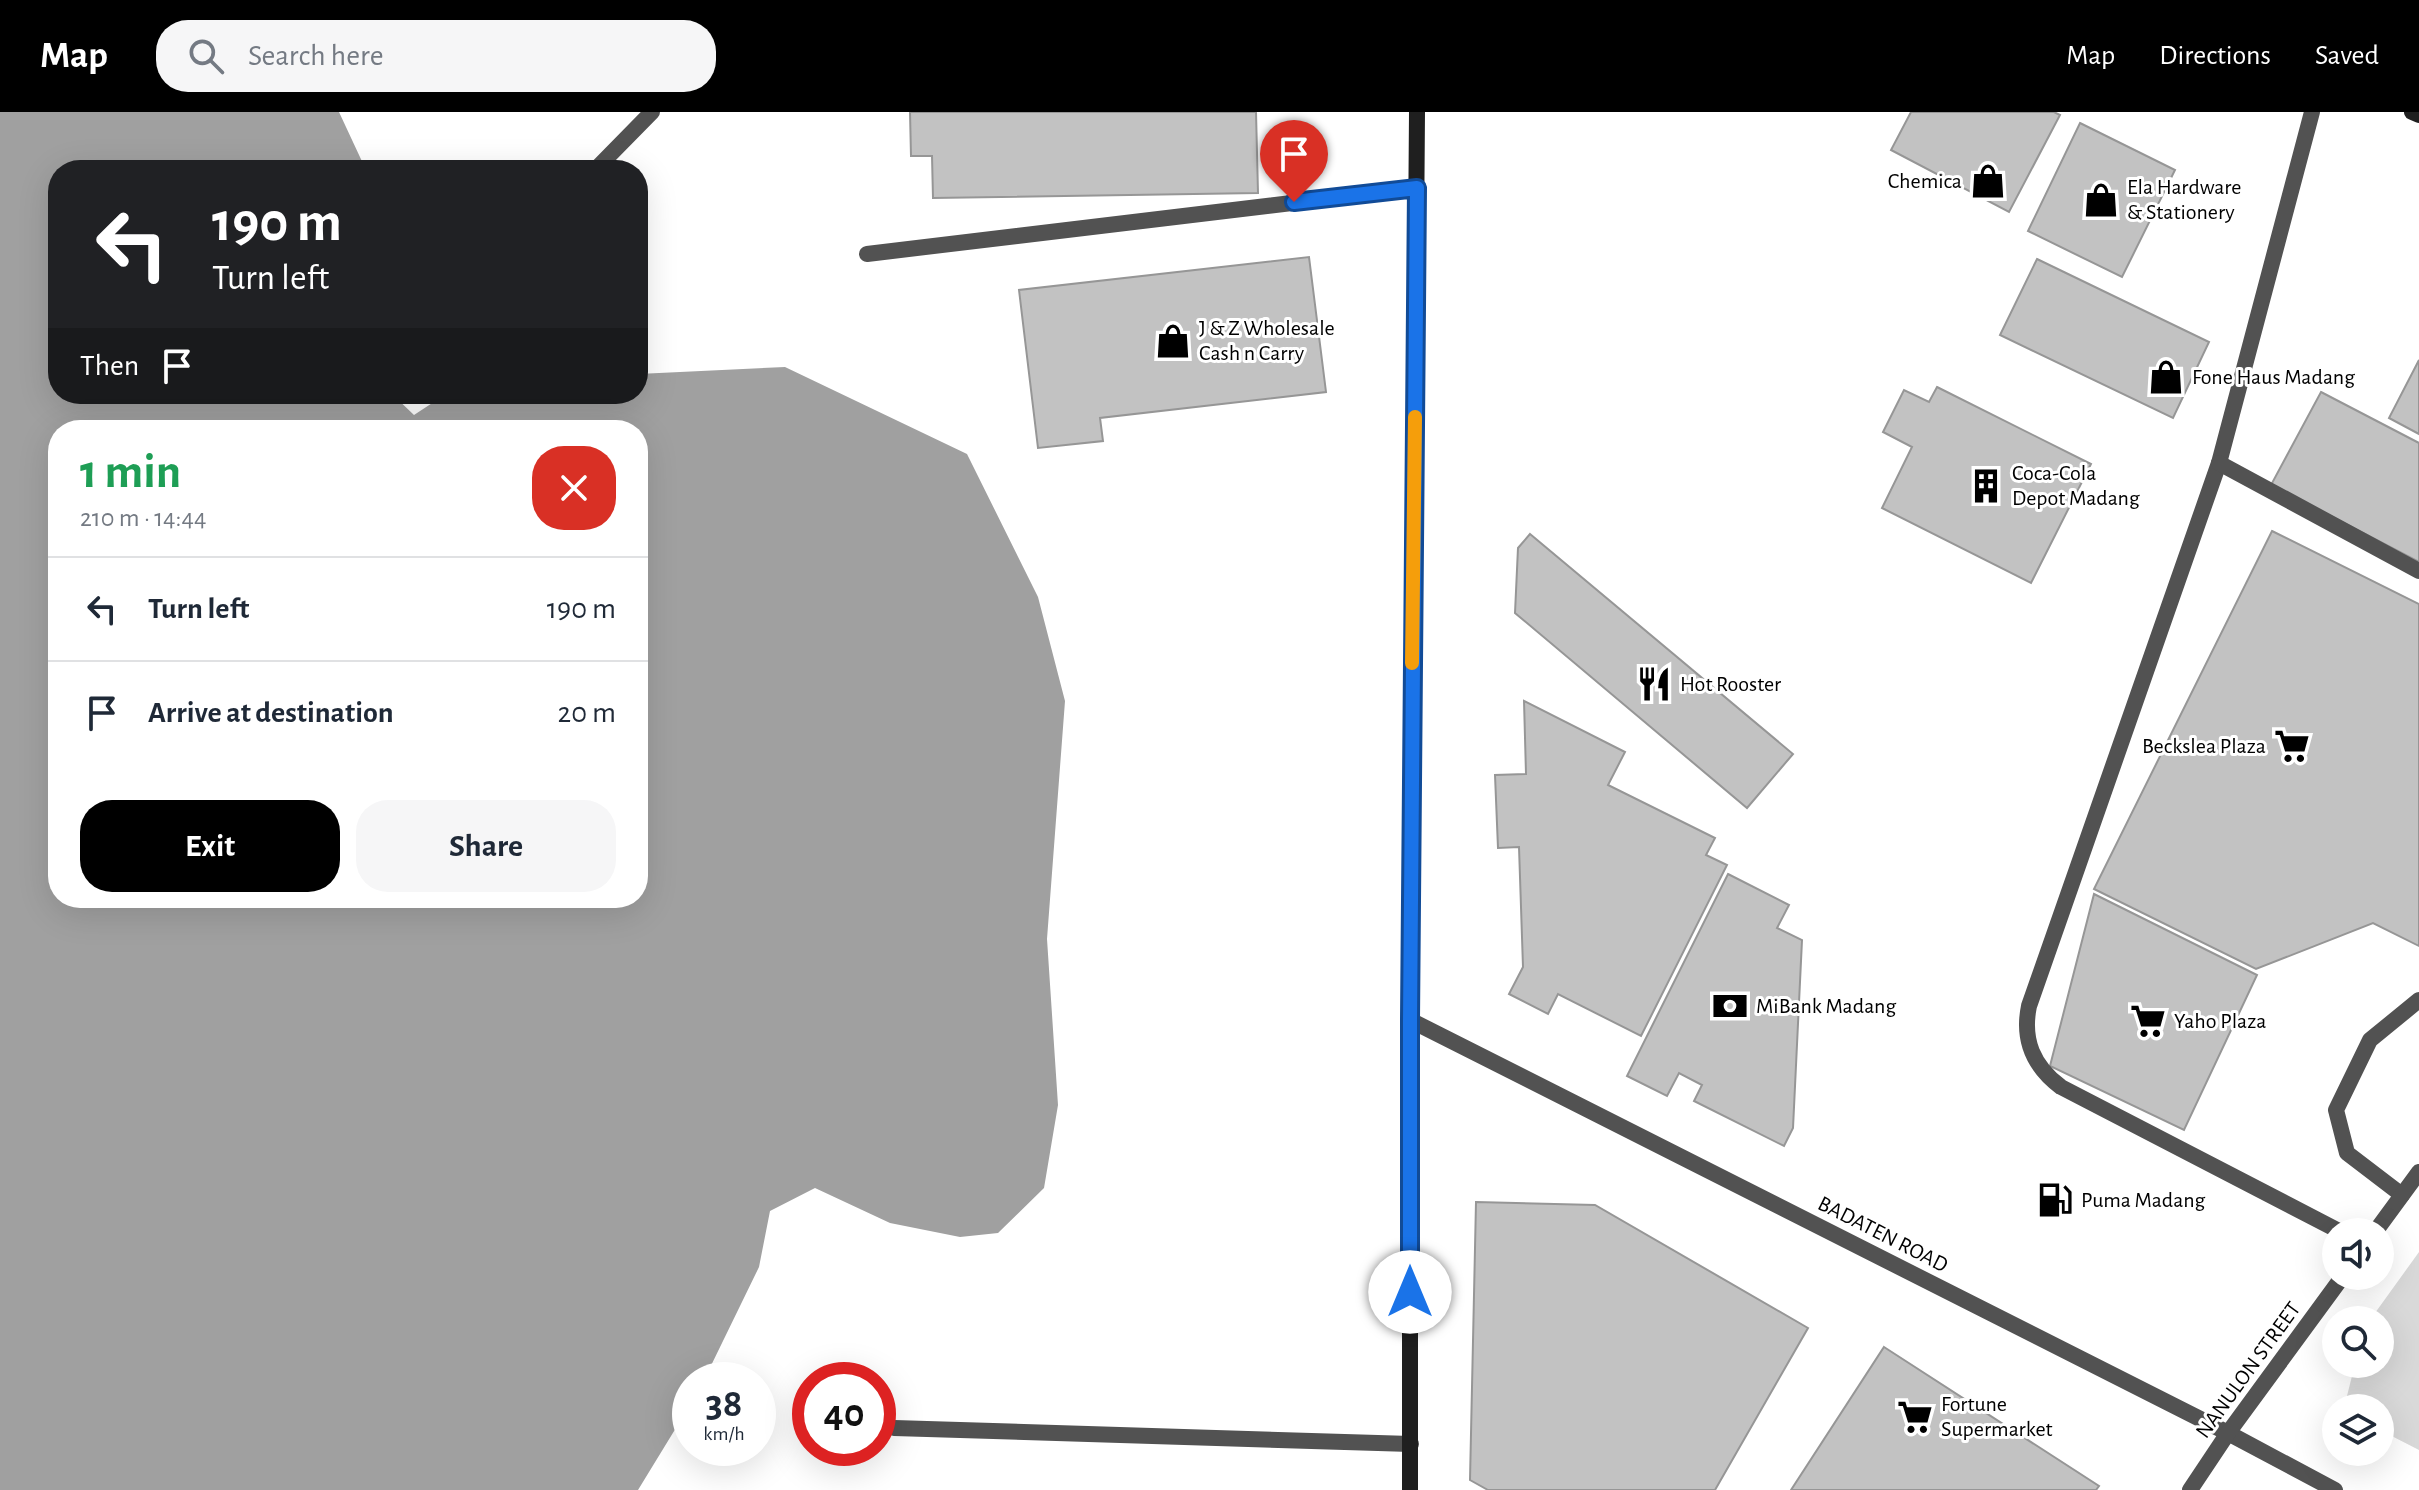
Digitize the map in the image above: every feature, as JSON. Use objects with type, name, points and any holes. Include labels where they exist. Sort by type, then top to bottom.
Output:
[{"type":"street","points":[[605,160],[652,112]]},
{"type":"street","points":[[1410,1490],[1417,112]]},
{"type":"street","points":[[2312,112],[2219,463],[2029,1006],[2026,1037],[2038,1065],[2061,1087],[2322,1222]]},
{"type":"street","points":[[2412,112],[2419,115]]},
{"type":"street","points":[[867,254],[1417,188]]},
{"type":"street","points":[[2219,463],[2419,571]]},
{"type":"street","points":[[2402,1195],[2347,1153],[2336,1110],[2370,1040],[2419,1000]]},
{"type":"street","name":"BADATEN ROAD","points":[[1410,1020],[2335,1490]]},
{"type":"street","points":[[2385,1218],[2419,1172]]},
{"type":"street","name":"NANULON STREET","points":[[2190,1490],[2333,1290]]},
{"type":"street","points":[[896,1428],[1411,1444]]},
{"type":"shaded area","points":[[0,112],[339,112],[361,160],[48,160],[48,404],[402,404],[414,415],[431,404],[648,404],[648,374],[785,367],[967,454],[1038,597],[1065,701],[1047,939],[1058,1105],[1044,1188],[998,1233],[960,1237],[890,1223],[815,1188],[770,1211],[759,1267],[713,1362],[672,1362],[672,1434],[638,1490],[0,1490]]},
{"type":"shaded area","points":[[2419,1252],[2419,1450],[2394,1437],[2394,1394],[2348,1394],[2352,1378],[2394,1378],[2394,1306],[2380,1306]]},
{"type":"building","points":[[910,112],[1256,112],[1258,193],[933,198],[932,156],[911,156]]},
{"type":"building","name":"Chemica","points":[[1911,112],[2054,112],[2060,115],[2009,212],[1891,150]]},
{"type":"building","name":"Ela Hardware & Stationery","points":[[2080,123],[2175,170],[2122,277],[2028,231]]},
{"type":"building","name":"J & Z Wholesale Cash n Carry","points":[[1309,257],[1326,392],[1100,418],[1103,441],[1038,448],[1019,290]]},
{"type":"building","points":[[2037,259],[2209,342],[2173,418],[2000,335]]},
{"type":"building","points":[[2419,360],[2419,434],[2389,418]]},
{"type":"building","name":"Coca-Cola Depot Madang","points":[[1937,387],[2091,464],[2031,583],[1882,508],[1912,447],[1883,432],[1904,390],[1929,402]]},
{"type":"building","points":[[2321,392],[2419,443],[2419,562],[2271,485]]},
{"type":"building","name":"Beckslea Plaza","points":[[2272,531],[2419,604],[2419,946],[2373,923],[2256,969],[2094,889]]},
{"type":"building","name":"Hot Rooster","points":[[1530,534],[1793,754],[1747,808],[1515,613],[1518,548]]},
{"type":"building","points":[[1524,701],[1625,752],[1608,785],[1715,838],[1706,855],[1727,865],[1641,1036],[1558,994],[1548,1014],[1509,994],[1523,967],[1519,847],[1498,848],[1495,775],[1526,774]]},
{"type":"building","name":"MiBank Madang","points":[[1728,874],[1789,905],[1777,928],[1802,940],[1793,1128],[1784,1146],[1694,1101],[1702,1085],[1679,1073],[1667,1096],[1627,1076]]},
{"type":"building","name":"Yaho Plaza","points":[[2094,894],[2257,975],[2184,1130],[2050,1066]]},
{"type":"building","points":[[1476,1202],[1595,1205],[1808,1328],[1715,1490],[1488,1490],[1470,1480]]},
{"type":"building","name":"Fortune Supermarket","points":[[1884,1347],[2099,1486],[2096,1490],[1791,1490]]},
{"type":"slow traffic","points":[[1412,663],[1415,417]]},
{"type":"place","name":"Chemica","points":[[1988,181]]},
{"type":"place","name":"Ela Hardware & Stationery","points":[[2101,200]]},
{"type":"place","name":"J & Z Wholesale Cash n Carry","points":[[1173,341]]},
{"type":"place","name":"Fone Haus Madang","points":[[2166,377]]},
{"type":"place","name":"Coca-Cola Depot Madang","points":[[1986,486]]},
{"type":"place","name":"Hot Rooster","points":[[1654,684]]},
{"type":"place","name":"Beckslea Plaza","points":[[2292,746]]},
{"type":"place","name":"MiBank Madang","points":[[1730,1006]]},
{"type":"place","name":"Yaho Plaza","points":[[2148,1021]]},
{"type":"place","name":"Puma Madang","points":[[2055,1200]]},
{"type":"place","name":"Fortune Supermarket","points":[[1915,1417]]},
{"type":"route","points":[[1294,202],[1417,188],[1410,1292]]}]
